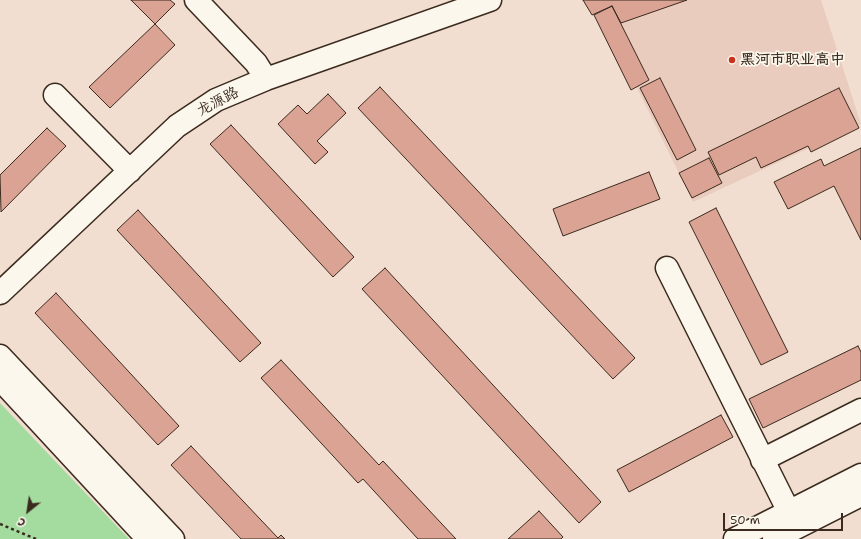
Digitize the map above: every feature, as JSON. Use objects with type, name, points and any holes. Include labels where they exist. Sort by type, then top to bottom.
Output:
[{"type":"street","points":[[196,0],[256,63],[266,79]]},
{"type":"street","name":"龙源路","points":[[0,293],[177,126],[216,100],[266,79],[490,0]]},
{"type":"street","points":[[55,95],[130,171]]},
{"type":"street","points":[[667,268],[789,512]]},
{"type":"street","points":[[0,356],[173,539]]},
{"type":"street","points":[[0,380],[148,539]]},
{"type":"street","points":[[762,460],[861,410]]},
{"type":"street","points":[[735,539],[861,475]]},
{"type":"street","points":[[774,539],[861,495]]},
{"type":"path","points":[[0,524],[36,539]]},
{"type":"shaded area","name":"黑河市职业高中","points":[[594,0],[821,0],[861,124],[693,202]]},
{"type":"green space","points":[[0,403],[129,539],[0,539]]},
{"type":"building","points":[[131,0],[170,0],[175,4],[155,24]]},
{"type":"building","points":[[583,0],[687,0],[621,23],[612,6],[592,15]]},
{"type":"building","points":[[612,6],[649,80],[631,90],[594,15]]},
{"type":"building","points":[[155,24],[175,45],[110,108],[89,87]]},
{"type":"building","points":[[660,78],[696,150],[677,160],[640,88]]},
{"type":"building","points":[[380,87],[635,358],[613,379],[358,108]]},
{"type":"building","points":[[839,88],[859,128],[811,152],[808,146],[761,168],[756,157],[719,175],[708,152]]},
{"type":"building","points":[[328,94],[346,113],[317,141],[328,152],[315,164],[278,124],[298,105],[307,114]]},
{"type":"building","points":[[231,125],[354,257],[333,277],[210,144]]},
{"type":"building","points":[[47,128],[66,146],[1,212],[0,175]]},
{"type":"building","points":[[861,148],[861,240],[834,186],[788,209],[774,182],[821,159],[824,166]]},
{"type":"building","points":[[709,158],[722,183],[692,198],[679,173]]},
{"type":"building","points":[[649,172],[660,199],[563,236],[553,209]]},
{"type":"building","points":[[716,208],[788,352],[761,365],[689,222]]},
{"type":"building","points":[[138,210],[261,343],[240,362],[117,230]]},
{"type":"building","points":[[385,268],[601,502],[579,523],[362,289]]},
{"type":"building","points":[[56,293],[179,426],[158,445],[35,313]]},
{"type":"building","points":[[858,346],[861,352],[861,380],[763,428],[749,399]]},
{"type":"building","points":[[281,360],[379,465],[383,461],[456,539],[418,539],[363,479],[358,483],[261,378]]},
{"type":"building","points":[[721,415],[733,437],[629,492],[617,470]]},
{"type":"building","points":[[191,446],[278,538],[281,535],[285,539],[241,539],[171,465]]},
{"type":"building","points":[[539,511],[563,537],[561,539],[508,539]]},
{"type":"place","name":"黑河市职业高中","points":[[732,60]]}]
